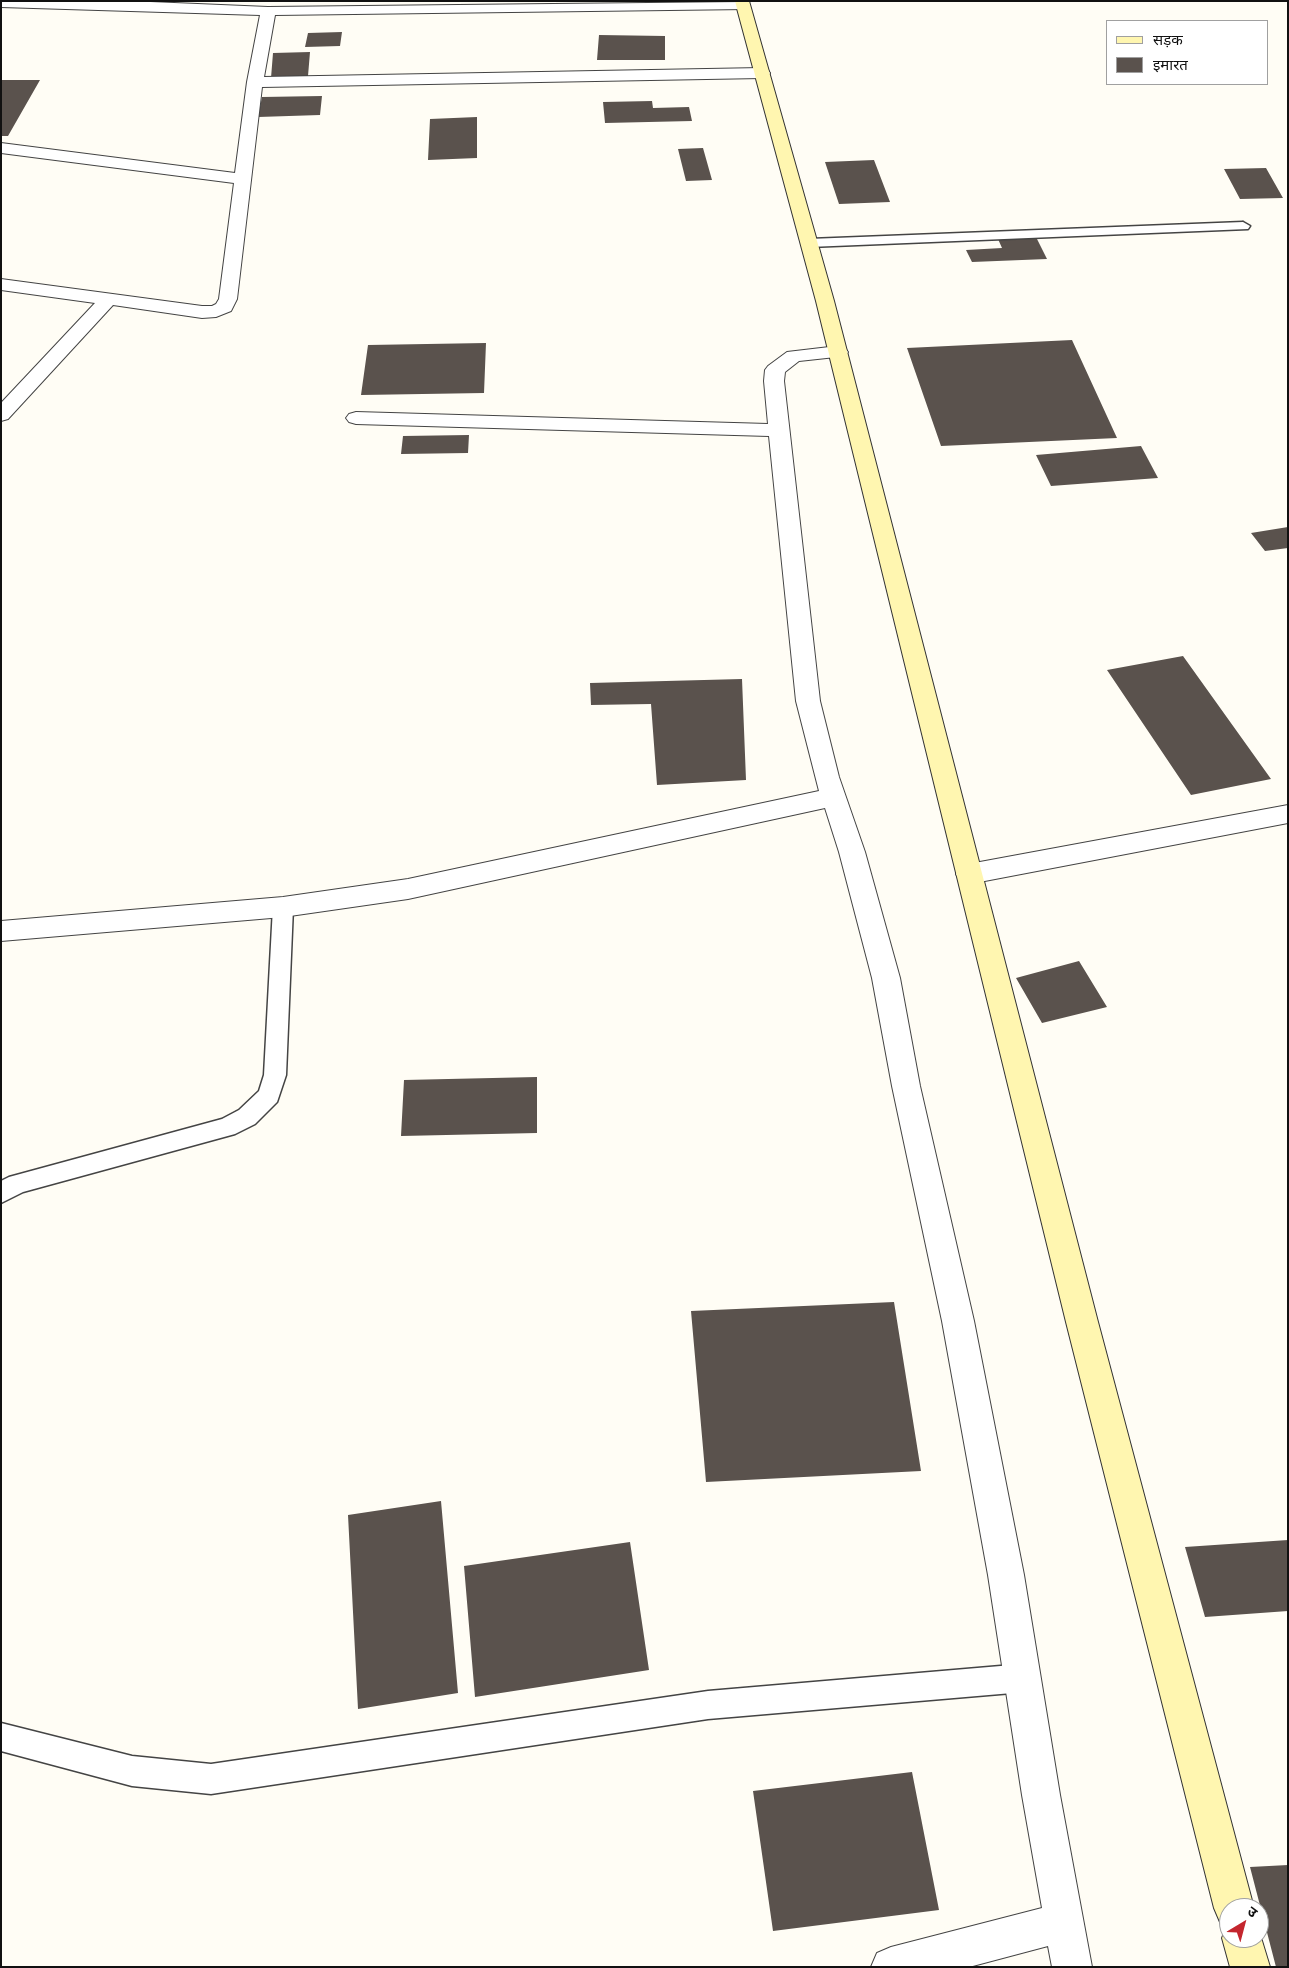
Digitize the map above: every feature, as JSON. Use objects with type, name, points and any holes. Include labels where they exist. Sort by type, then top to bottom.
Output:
[{"type":"street","points":[[1,4],[109,5],[268,11],[742,4],[838,352],[1082,1322],[1231,1898]]},
{"type":"street","points":[[1,284],[202,312],[216,311],[224,307],[228,299],[255,82],[268,11]]},
{"type":"street","points":[[255,82],[762,73]]},
{"type":"street","points":[[1,148],[242,179]]},
{"type":"street","points":[[1,415],[108,300]]},
{"type":"street","points":[[838,352],[794,356],[775,370],[774,381],[808,701],[827,777],[852,852],[886,978],[906,1086],[958,1321],[1006,1574],[1024,1678],[1041,1795],[1072,1967]]},
{"type":"street","points":[[356,418],[779,430]]},
{"type":"street","points":[[1,931],[283,907],[408,890],[834,797]]},
{"type":"street","points":[[969,874],[1288,814]]},
{"type":"street","points":[[891,1967],[1064,1922]]},
{"type":"street","points":[[1245,1948],[1250,1967]]},
{"type":"lane","points":[[809,243],[1243,226]]},
{"type":"lane","points":[[1,1193],[17,1184],[227,1127],[247,1117],[269,1096],[275,1075],[283,907]]},
{"type":"lane","points":[[1,1736],[132,1771],[211,1779],[708,1705],[1024,1678]]},
{"type":"building","points":[[342,32],[340,46],[305,47],[308,33]]},
{"type":"building","points":[[599,35],[665,36],[665,60],[597,60]]},
{"type":"building","points":[[310,52],[308,76],[271,78],[273,53]]},
{"type":"building","points":[[1,80],[40,80],[8,136],[1,136]]},
{"type":"building","points":[[322,96],[320,115],[258,117],[262,97]]},
{"type":"building","points":[[652,101],[653,108],[689,107],[692,121],[605,123],[603,102]]},
{"type":"building","points":[[477,117],[477,158],[428,160],[430,119]]},
{"type":"building","points":[[703,148],[712,180],[686,181],[678,149]]},
{"type":"building","points":[[874,160],[890,202],[839,204],[825,162]]},
{"type":"building","points":[[1266,168],[1283,198],[1240,199],[1224,169]]},
{"type":"building","points":[[1036,237],[1047,259],[972,262],[966,250],[1002,248],[998,239]]},
{"type":"building","points":[[1072,340],[1117,438],[941,446],[907,348]]},
{"type":"building","points":[[486,343],[484,393],[361,395],[368,345]]},
{"type":"building","points":[[469,435],[468,453],[401,454],[403,436]]},
{"type":"building","points":[[1141,446],[1158,478],[1051,486],[1036,455]]},
{"type":"building","points":[[1288,527],[1288,548],[1265,551],[1251,533]]},
{"type":"building","points":[[1183,656],[1271,779],[1191,795],[1107,670]]},
{"type":"building","points":[[742,679],[746,780],[657,785],[651,704],[591,705],[590,683]]},
{"type":"building","points":[[1079,961],[1107,1007],[1042,1023],[1016,978]]},
{"type":"building","points":[[537,1077],[537,1133],[401,1136],[404,1080]]},
{"type":"building","points":[[894,1302],[921,1471],[706,1482],[691,1311]]},
{"type":"building","points":[[441,1501],[458,1693],[358,1709],[348,1515]]},
{"type":"building","points":[[1288,1540],[1288,1611],[1205,1617],[1185,1547]]},
{"type":"building","points":[[630,1542],[649,1670],[475,1697],[464,1566]]},
{"type":"building","points":[[912,1772],[939,1910],[773,1931],[753,1791]]},
{"type":"building","points":[[1288,1865],[1288,1967],[1276,1967],[1269,1940],[1269,1898],[1258,1898],[1250,1867]]}]
